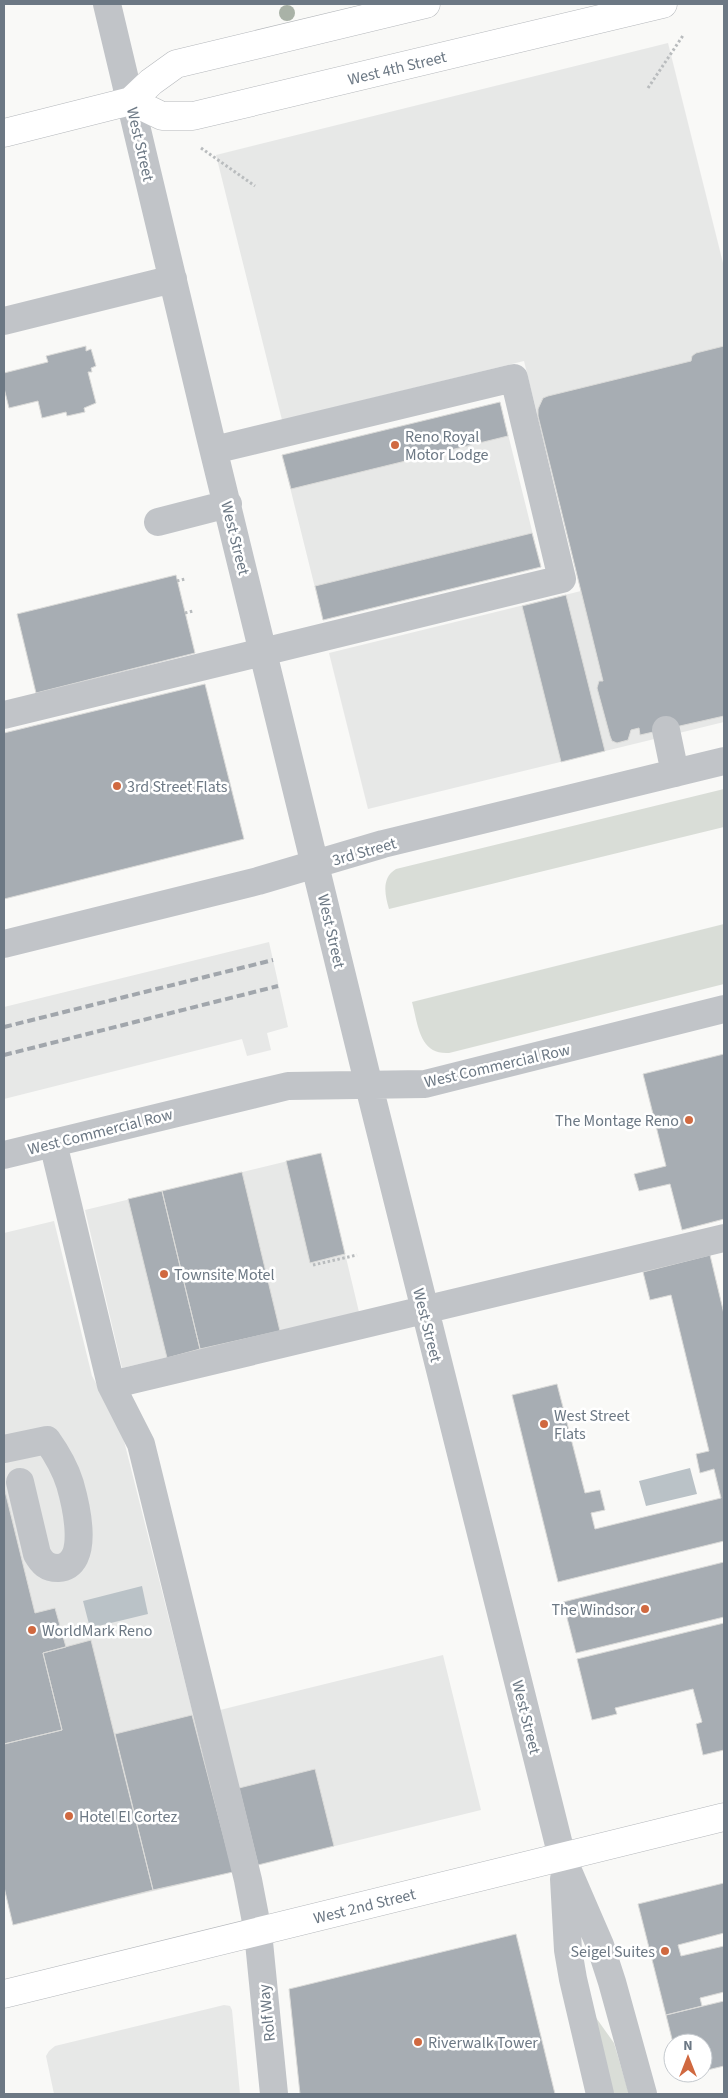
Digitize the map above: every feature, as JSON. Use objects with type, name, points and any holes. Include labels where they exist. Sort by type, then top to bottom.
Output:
[{"type":"main road","points":[[4,133],[131,101],[151,82],[176,64],[426,4]]},
{"type":"main road","name":"West 4th Street","points":[[131,101],[162,116],[193,116],[663,4]]},
{"type":"main road","name":"West 2nd Street","points":[[4,1994],[724,1817]]},
{"type":"street","name":"West Street","points":[[107,4],[369,1086],[562,1857],[600,1945],[624,2021],[643,2094]]},
{"type":"street","points":[[4,321],[173,280]]},
{"type":"street","points":[[4,715],[562,578],[514,378],[214,450]]},
{"type":"street","points":[[158,522],[228,504]]},
{"type":"street","points":[[666,730],[675,773]]},
{"type":"street","name":"3rd Street","points":[[4,944],[316,865],[383,844],[724,761]]},
{"type":"street","name":"West Commercial Row","points":[[4,1155],[288,1086],[425,1084],[724,1009]]},
{"type":"street","name":"Rolf Way","points":[[53,1143],[112,1385],[141,1444],[248,1880],[258,1932],[274,2094]]},
{"type":"street","points":[[112,1385],[724,1238]]},
{"type":"street","points":[[4,1449],[47,1440],[58,1455],[70,1484],[77,1518],[78,1546],[75,1559],[64,1568],[51,1568],[42,1563],[37,1554],[20,1482]]},
{"type":"street","name":"West Street","points":[[562,1857],[568,1950],[600,2094]]},
{"type":"path","points":[[648,88],[684,34]]},
{"type":"path","points":[[196,144],[231,171],[255,186]]},
{"type":"path","points":[[177,581],[185,579]]},
{"type":"path","points":[[185,613],[193,612]]},
{"type":"path","points":[[313,1266],[357,1255]]},
{"type":"shaded area","points":[[668,43],[724,267],[724,722],[368,809],[329,653],[581,591],[524,361],[282,420],[216,155]]},
{"type":"shaded area","points":[[500,402],[541,567],[323,620],[282,455]]},
{"type":"shaded area","points":[[724,789],[724,827],[389,909],[385,887],[388,877],[396,869]]},
{"type":"shaded area","points":[[724,924],[724,984],[449,1053],[431,1049],[426,1044],[418,1028],[412,1002]]},
{"type":"shaded area","points":[[269,942],[288,1027],[267,1033],[271,1050],[247,1056],[242,1039],[4,1099],[4,1007]]},
{"type":"shaded area","points":[[321,1153],[359,1312],[122,1368],[85,1210]]},
{"type":"shaded area","points":[[54,1221],[92,1376],[121,1429],[233,1872],[13,1925],[4,1887],[4,1233]]},
{"type":"shaded area","points":[[690,1468],[697,1494],[646,1506],[639,1481]]},
{"type":"shaded area","points":[[142,1586],[148,1614],[90,1628],[83,1601]]},
{"type":"shaded area","points":[[443,1655],[481,1810],[258,1865],[220,1710]]},
{"type":"shaded area","points":[[224,2005],[230,2006],[232,2010],[240,2094],[54,2094],[46,2056],[55,2046]]},
{"type":"shaded area","points":[[587,2005],[614,2043],[629,2094],[610,2094]]},
{"type":"building","points":[[86,346],[86,351],[91,349],[96,366],[91,368],[92,372],[88,372],[96,403],[84,408],[85,412],[67,416],[66,412],[42,418],[38,401],[9,408],[4,388],[4,373],[48,362],[46,356]]},
{"type":"building","points":[[724,346],[724,716],[640,735],[639,728],[631,730],[628,740],[617,743],[612,741],[610,736],[597,688],[599,681],[603,681],[538,416],[538,409],[543,398],[548,396],[691,361],[692,356],[696,353]]},
{"type":"building","name":"Reno Royal Motor Lodge","points":[[500,402],[508,436],[291,489],[282,455]]},
{"type":"building","points":[[532,533],[541,567],[323,620],[315,586]]},
{"type":"building","points":[[176,575],[195,653],[36,693],[17,614]]},
{"type":"building","points":[[566,595],[605,751],[561,762],[522,606]]},
{"type":"building","name":"3rd Street Flats","points":[[205,684],[244,839],[4,899],[4,733]]},
{"type":"building","name":"The Montage Reno","points":[[724,1054],[724,1219],[682,1230],[670,1184],[639,1191],[634,1174],[666,1166],[643,1074]]},
{"type":"building","points":[[321,1153],[345,1254],[310,1263],[286,1161]]},
{"type":"building","points":[[242,1172],[280,1331],[200,1349],[162,1191]]},
{"type":"building","name":"Townsite Motel","points":[[162,1191],[200,1349],[167,1358],[128,1199]]},
{"type":"building","name":"West Street Flats","points":[[710,1255],[724,1314],[724,1541],[558,1582],[512,1395],[557,1384],[585,1493],[600,1490],[605,1510],[591,1513],[595,1529],[721,1498],[714,1469],[700,1473],[696,1454],[709,1451],[671,1295],[650,1300],[643,1272]]},
{"type":"building","name":"WorldMark Reno","points":[[4,1487],[35,1613],[55,1608],[66,1647],[43,1653],[62,1730],[4,1744]]},
{"type":"building","name":"The Windsor","points":[[724,1562],[724,1617],[576,1653],[563,1602]]},
{"type":"building","points":[[724,1623],[724,1750],[703,1755],[696,1724],[702,1722],[693,1689],[615,1708],[617,1714],[592,1720],[577,1659]]},
{"type":"building","name":"Hotel El Cortez","points":[[91,1640],[153,1890],[13,1925],[4,1887],[4,1744],[62,1730],[43,1653]]},
{"type":"building","points":[[192,1715],[233,1872],[153,1890],[115,1734]]},
{"type":"building","points":[[315,1769],[334,1846],[258,1865],[239,1788]]},
{"type":"building","name":"Seigel Suites","points":[[724,1883],[724,1933],[678,1945],[681,1956],[724,1946],[724,1992],[700,1998],[702,2006],[666,2015],[638,1904]]},
{"type":"building","name":"Riverwalk Tower","points":[[516,1934],[555,2094],[300,2094],[289,1989]]},
{"type":"building","points":[[724,2001],[724,2066],[713,2069],[713,2033],[670,2033],[666,2015]]},
{"type":"railway","points":[[4,1027],[273,960]]},
{"type":"railway","points":[[4,1055],[278,986]]},
{"type":"place","name":"Reno Royal Motor Lodge","points":[[395,445]]},
{"type":"place","name":"3rd Street Flats","points":[[117,786]]},
{"type":"place","name":"The Montage Reno","points":[[689,1120]]},
{"type":"place","name":"Townsite Motel","points":[[164,1274]]},
{"type":"place","name":"West Street Flats","points":[[544,1424]]},
{"type":"place","name":"The Windsor","points":[[645,1609]]},
{"type":"place","name":"WorldMark Reno","points":[[32,1630]]},
{"type":"place","name":"Hotel El Cortez","points":[[69,1816]]},
{"type":"place","name":"Seigel Suites","points":[[665,1951]]},
{"type":"place","name":"Riverwalk Tower","points":[[418,2042]]}]
